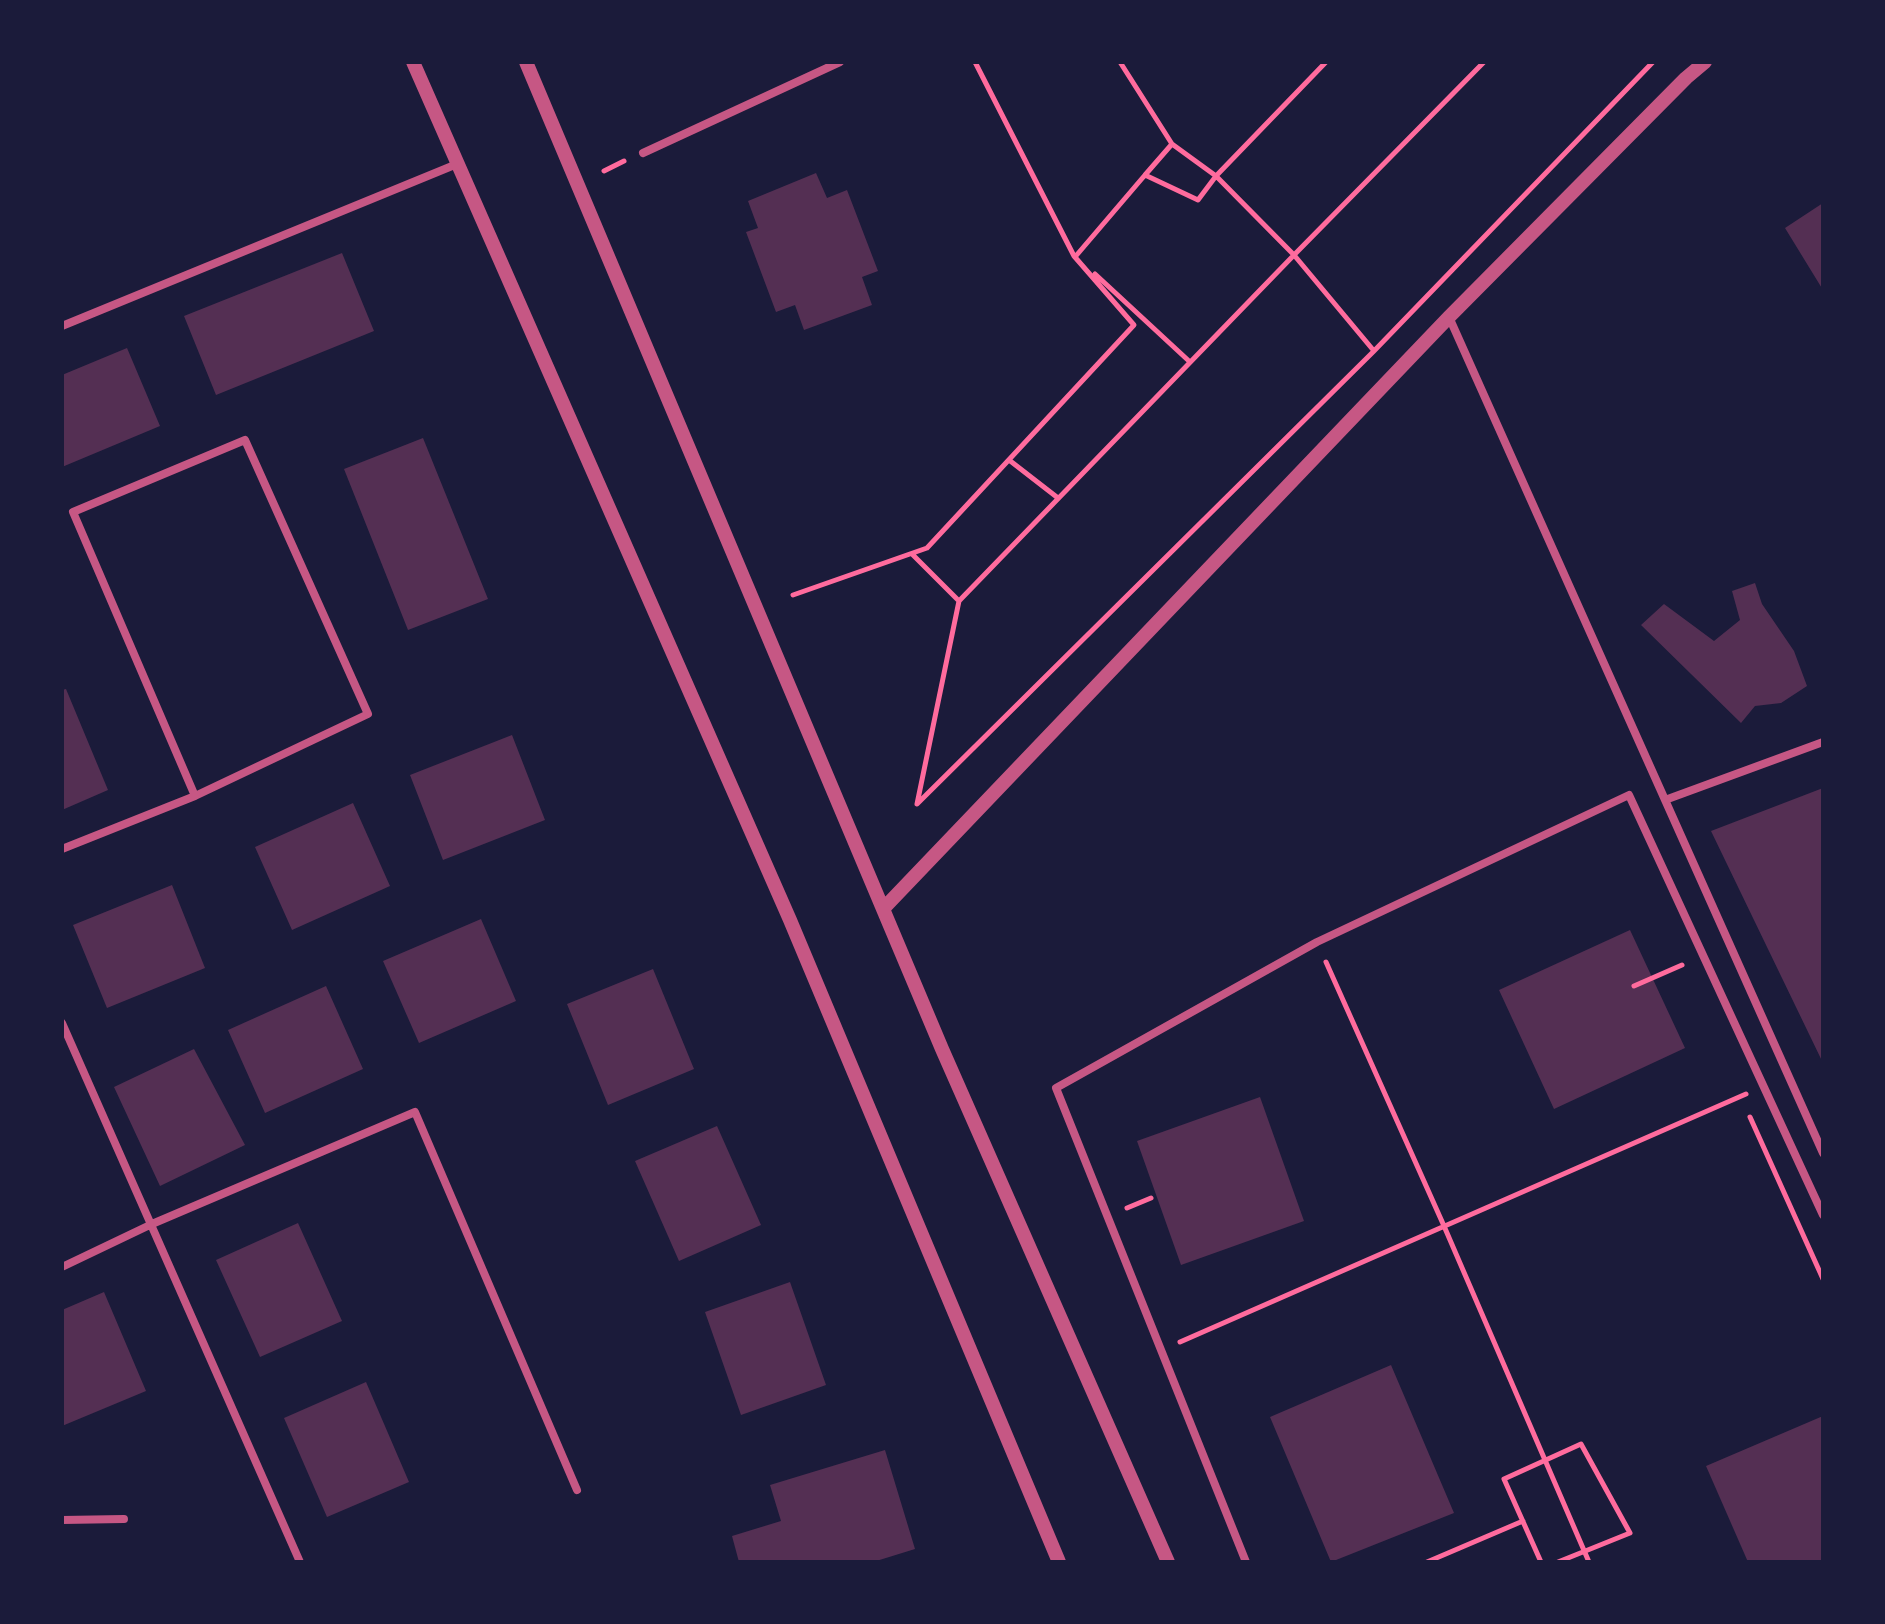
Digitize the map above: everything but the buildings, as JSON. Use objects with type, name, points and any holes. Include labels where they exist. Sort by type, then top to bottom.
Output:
[{"type":"street","points":[[413,62],[790,920],[1059,1562]]},
{"type":"street","points":[[526,62],[883,909],[1168,1562]]},
{"type":"street","points":[[643,153],[840,62]]},
{"type":"street","points":[[883,909],[1449,317],[1705,62]]},
{"type":"street","points":[[62,326],[457,164]]},
{"type":"street","points":[[1449,317],[1823,1153]]},
{"type":"street","points":[[62,849],[195,796],[368,714],[245,440],[73,512],[195,796]]},
{"type":"street","points":[[1665,800],[1823,742]]},
{"type":"street","points":[[1246,1562],[1056,1088],[1317,942],[1629,795],[1823,1215]]},
{"type":"street","points":[[62,1023],[300,1562]]},
{"type":"street","points":[[62,1267],[152,1224],[415,1112],[577,1490]]},
{"type":"street","points":[[62,1520],[124,1519]]},
{"type":"path","points":[[793,595],[927,548],[1134,325],[1074,256],[975,62]]},
{"type":"path","points":[[1120,62],[1172,144],[1216,176],[1294,255],[1374,351]]},
{"type":"path","points":[[1145,175],[1198,200],[1216,176],[1326,62]]},
{"type":"path","points":[[1484,62],[959,601],[917,804],[1374,351],[1653,62]]},
{"type":"path","points":[[1074,256],[1172,144]]},
{"type":"path","points":[[1074,256],[1190,362]]},
{"type":"path","points":[[1009,460],[1058,498]]},
{"type":"path","points":[[912,554],[959,601]]},
{"type":"path","points":[[1317,942],[1589,1562]]},
{"type":"path","points":[[1634,986],[1682,965],[1676,951]]},
{"type":"path","points":[[1735,1082],[1823,1279]]},
{"type":"path","points":[[1161,1350],[1764,1086]]},
{"type":"path","points":[[1541,1562],[1504,1479],[1581,1444],[1630,1533],[1558,1562]]},
{"type":"path","points":[[1427,1562],[1523,1521]]}]
